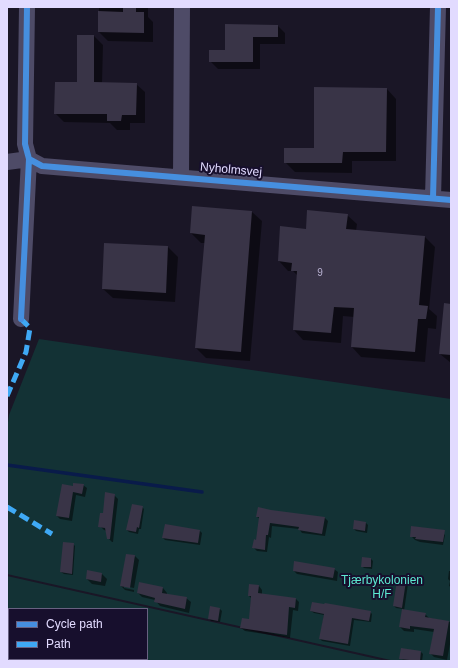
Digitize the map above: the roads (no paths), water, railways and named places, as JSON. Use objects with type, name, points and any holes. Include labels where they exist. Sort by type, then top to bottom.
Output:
[{"type":"street","points":[[21,319],[29,159],[25,144],[27,7]]},
{"type":"street","points":[[181,177],[182,7]]},
{"type":"street","points":[[433,198],[438,7]]},
{"type":"street","points":[[7,162],[29,159]]},
{"type":"street","name":"Nyholmsvej","points":[[29,159],[42,166],[451,200]]},
{"type":"waterway","points":[[7,465],[202,492]]},
{"type":"park label","name":"Tjærbykolonien H/F","points":[[382,588]]}]
